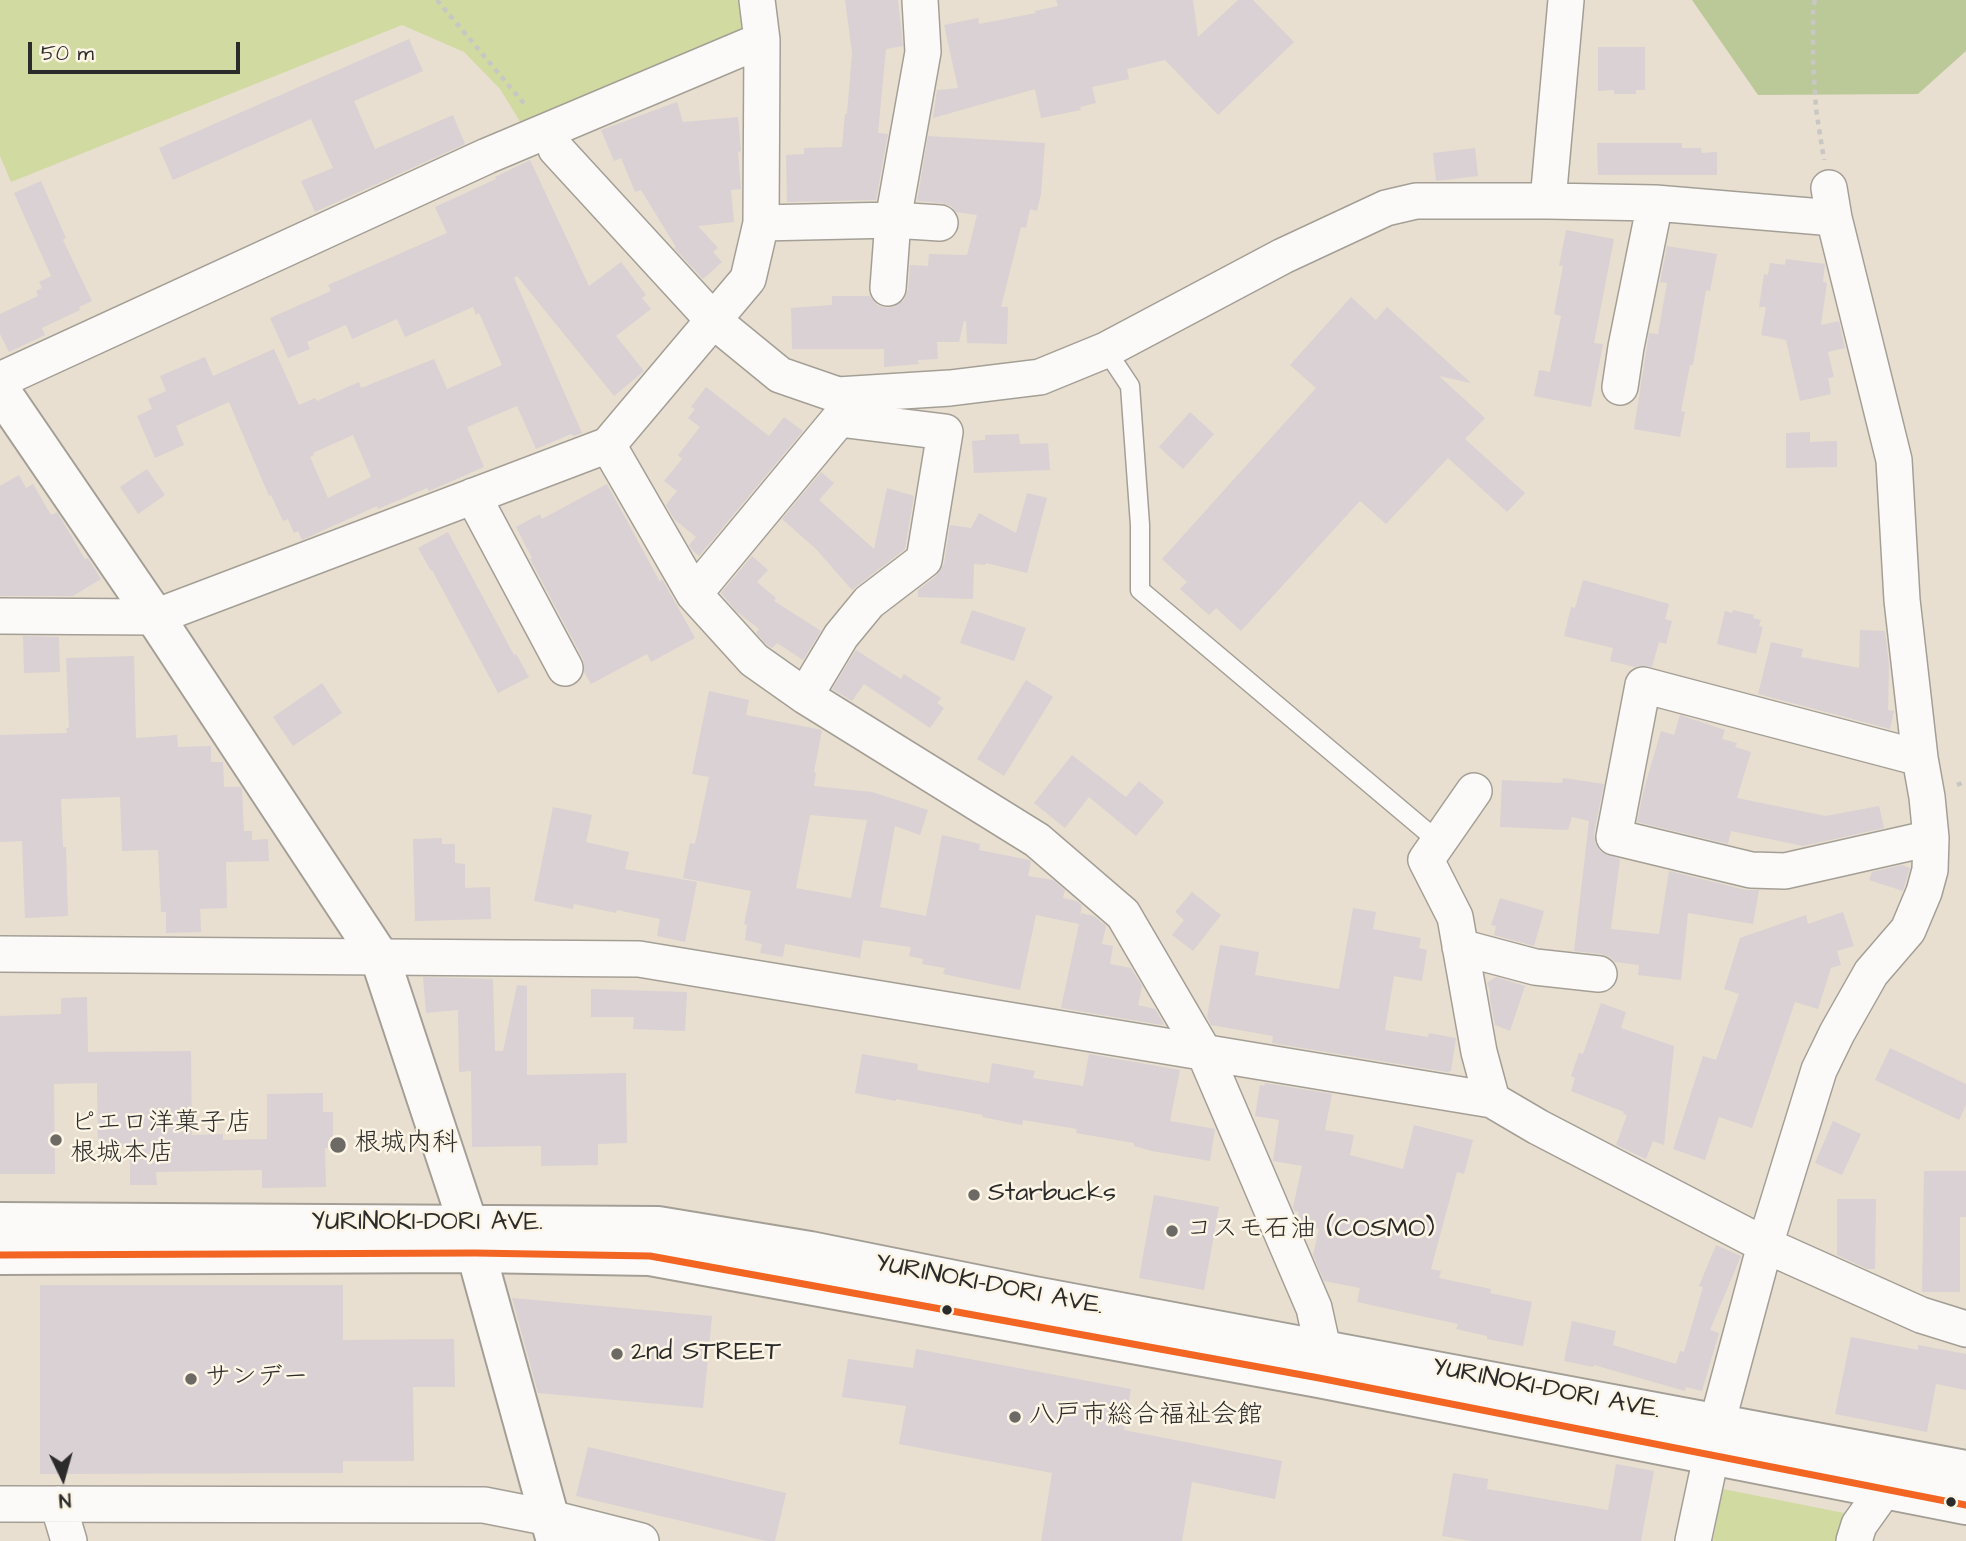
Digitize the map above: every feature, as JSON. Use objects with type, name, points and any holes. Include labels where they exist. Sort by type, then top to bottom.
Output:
[{"type":"street","points":[[0,616],[155,617],[608,445],[748,279],[761,223],[762,40],[757,0]]},
{"type":"street","points":[[1548,201],[1566,0]]},
{"type":"street","points":[[888,288],[893,220],[923,52],[928,2]]},
{"type":"street","points":[[0,380],[486,156],[551,140],[762,40]]},
{"type":"street","points":[[551,140],[714,321],[780,375],[838,395],[950,388],[1040,377],[1106,350],[1283,256],[1386,208],[1416,201],[1832,203],[1894,460],[1902,600],[1931,838],[1930,870],[1908,930],[1871,973],[1819,1070],[1765,1245],[1714,1439],[1693,1541]]},
{"type":"street","points":[[1620,387],[1655,203]]},
{"type":"street","points":[[761,223],[893,220],[940,223]]},
{"type":"street","points":[[0,390],[155,617],[380,958],[471,1239],[553,1530]]},
{"type":"street","points":[[694,594],[839,419],[945,432],[924,560],[869,602],[841,636],[805,696]]},
{"type":"street","points":[[608,445],[694,594],[754,660],[805,696],[1037,841],[1123,914],[1205,1054],[1314,1308],[1321,1364]]},
{"type":"street","points":[[473,496],[565,668]]},
{"type":"street","points":[[1920,758],[1643,685],[1614,837],[1751,870],[1785,871],[1931,838]]},
{"type":"street","points":[[1474,791],[1426,860],[1455,917],[1479,1052],[1492,1100]]},
{"type":"street","points":[[1460,947],[1535,967],[1599,974]]},
{"type":"street","points":[[0,954],[639,959],[1492,1100],[1538,1127],[1765,1245],[1921,1315],[1966,1329]]},
{"type":"street","name":"YURINOKI-DORI AVE.","points":[[0,1222],[471,1239]]},
{"type":"street","name":"YURINOKI-DORI AVE.","points":[[0,1255],[471,1239],[658,1226],[810,1251],[1034,1296],[1321,1364],[1714,1439],[1966,1470]]},
{"type":"street","name":"YURINOKI-DORI AVE.","points":[[1714,1439],[1884,1490],[1966,1505]]},
{"type":"street","points":[[1854,1541],[1859,1525],[1884,1490]]},
{"type":"street","points":[[0,1504],[484,1505],[553,1530],[641,1541]]},
{"type":"street","points":[[58,1504],[68,1541]]},
{"type":"lane","points":[[1106,350],[1130,386],[1140,525],[1140,590],[1439,842]]},
{"type":"path","points":[[438,0],[497,69],[551,140]]},
{"type":"path","points":[[1815,0],[1813,61],[1816,109],[1832,203]]},
{"type":"green space","points":[[0,0],[745,0],[743,36],[524,128],[500,89],[464,52],[402,25],[11,182],[0,156]]},
{"type":"green space","points":[[1692,0],[1966,0],[1966,51],[1918,94],[1758,95]]},
{"type":"green space","points":[[1723,1489],[1849,1514],[1842,1541],[1713,1541]]},
{"type":"building","points":[[845,0],[898,0],[903,46],[886,49],[878,133],[888,134],[876,200],[787,202],[786,155],[804,154],[804,148],[842,147],[852,53]]},
{"type":"building","points":[[1056,0],[1193,0],[1198,37],[1238,0],[1253,0],[1294,42],[1218,115],[1165,60],[1127,69],[1129,79],[1092,87],[1096,103],[1080,107],[1081,110],[1041,118],[1035,89],[933,118],[937,90],[958,88],[944,25],[978,18],[979,24],[1036,13],[1035,11],[1058,6]]},
{"type":"building","points":[[409,39],[423,71],[354,101],[375,149],[453,115],[465,144],[315,212],[301,181],[333,168],[311,119],[173,180],[159,148]]},
{"type":"building","points":[[1598,47],[1645,47],[1645,90],[1636,90],[1636,94],[1614,94],[1614,90],[1598,91]]},
{"type":"building","points":[[677,102],[683,122],[738,117],[741,189],[731,190],[734,222],[698,226],[718,248],[713,252],[722,262],[703,279],[674,248],[676,247],[641,190],[635,192],[621,158],[614,161],[601,130]]},
{"type":"building","points":[[928,136],[1045,143],[1037,211],[1030,209],[1026,228],[1021,227],[1001,307],[1008,307],[1007,344],[967,343],[964,321],[959,342],[937,342],[938,359],[918,360],[919,364],[884,367],[884,349],[792,349],[791,308],[832,305],[832,296],[870,296],[877,305],[887,308],[896,306],[904,300],[908,290],[910,265],[928,266],[929,254],[967,255],[977,215],[956,212],[951,206],[942,203],[917,201]]},
{"type":"building","points":[[1597,143],[1682,143],[1682,148],[1701,148],[1702,153],[1717,152],[1717,175],[1598,175]]},
{"type":"building","points":[[1475,148],[1478,176],[1436,181],[1433,153]]},
{"type":"building","points":[[530,160],[589,286],[621,262],[646,295],[642,298],[651,309],[616,336],[644,371],[614,396],[517,276],[514,278],[582,433],[574,436],[571,434],[536,449],[517,406],[467,427],[484,467],[429,491],[427,488],[378,509],[377,506],[302,540],[298,531],[294,533],[288,519],[283,521],[271,495],[269,496],[229,402],[176,426],[184,445],[155,458],[137,416],[152,409],[148,399],[166,391],[160,376],[205,357],[213,376],[274,349],[299,405],[315,398],[317,401],[359,382],[361,388],[434,359],[447,389],[502,365],[479,313],[476,315],[473,307],[405,337],[397,319],[352,339],[346,325],[307,342],[310,349],[288,358],[270,318],[331,291],[328,285],[447,233],[435,207],[496,179],[495,177]],"holes":[[[353,435],[371,477],[328,498],[310,457],[313,453]]]},
{"type":"building","points":[[41,181],[66,238],[63,240],[92,301],[79,307],[80,310],[42,328],[45,335],[9,352],[0,334],[0,314],[38,296],[36,291],[42,288],[39,282],[51,276],[14,193]]},
{"type":"building","points":[[1566,230],[1614,239],[1594,343],[1603,344],[1591,407],[1534,396],[1539,370],[1550,372],[1561,316],[1554,314],[1563,266],[1559,266]]},
{"type":"building","points":[[1667,246],[1717,254],[1710,291],[1706,290],[1693,365],[1690,365],[1681,411],[1685,412],[1680,437],[1634,429],[1649,333],[1658,334],[1667,283],[1660,282]]},
{"type":"building","points":[[1786,259],[1825,264],[1823,282],[1827,283],[1821,325],[1839,321],[1845,348],[1828,352],[1834,377],[1828,378],[1831,394],[1800,401],[1786,340],[1761,335],[1766,307],[1759,307],[1764,274],[1768,275],[1770,263],[1785,265]]},
{"type":"building","points":[[1351,297],[1376,320],[1387,307],[1471,383],[1439,376],[1485,418],[1465,439],[1525,493],[1507,512],[1448,458],[1386,524],[1360,501],[1241,631],[1216,608],[1209,615],[1180,589],[1187,582],[1162,559],[1316,388],[1290,365]]},
{"type":"building","points":[[706,387],[769,436],[784,417],[803,431],[699,556],[689,545],[696,537],[674,519],[666,505],[677,491],[664,481],[682,459],[678,455],[700,427],[688,418],[695,409],[691,407]]},
{"type":"building","points":[[1190,412],[1214,434],[1183,469],[1159,447]]},
{"type":"building","points":[[1810,432],[1810,442],[1837,441],[1837,467],[1786,468],[1786,433]]},
{"type":"building","points":[[1019,434],[1020,444],[1048,443],[1050,470],[974,473],[972,441],[985,440],[985,435]]},
{"type":"building","points":[[147,469],[165,495],[138,514],[120,487]]},
{"type":"building","points":[[821,472],[834,483],[819,500],[874,549],[887,488],[914,496],[905,549],[852,590],[816,549],[782,519]]},
{"type":"building","points":[[19,475],[26,488],[33,484],[51,515],[57,512],[85,559],[88,558],[101,579],[73,596],[0,596],[0,486]]},
{"type":"building","points":[[607,484],[660,582],[662,579],[695,638],[651,662],[647,654],[591,684],[584,672],[583,659],[516,527],[540,514],[542,519]]},
{"type":"building","points":[[1027,493],[1047,498],[1027,573],[986,563],[974,564],[973,599],[918,597],[918,590],[936,576],[944,564],[950,525],[971,528],[979,513],[1016,533]]},
{"type":"building","points":[[448,532],[514,655],[516,654],[529,677],[498,693],[418,548]]},
{"type":"building","points":[[752,556],[768,570],[757,582],[776,598],[774,601],[821,631],[803,660],[777,643],[772,648],[767,645],[756,633],[759,629],[736,611],[721,593]]},
{"type":"building","points":[[1583,580],[1669,604],[1665,619],[1672,621],[1666,644],[1659,642],[1652,667],[1635,667],[1610,661],[1613,648],[1564,636],[1571,607],[1575,608]]},
{"type":"building","points":[[972,610],[1026,628],[1014,661],[960,643]]},
{"type":"building","points":[[1733,610],[1754,615],[1753,618],[1761,620],[1759,626],[1763,627],[1756,654],[1717,644],[1725,611],[1732,613]]},
{"type":"building","points":[[1860,630],[1885,631],[1889,665],[1888,710],[1894,711],[1890,729],[1758,694],[1771,642],[1803,649],[1801,657],[1859,668]]},
{"type":"building","points":[[23,636],[59,637],[60,672],[24,673]]},
{"type":"building","points":[[856,650],[901,679],[904,674],[941,698],[937,703],[944,708],[930,728],[864,684],[852,701],[832,689]]},
{"type":"building","points":[[134,656],[136,738],[177,735],[178,747],[211,746],[211,762],[223,762],[224,787],[242,789],[244,831],[252,831],[252,840],[268,839],[269,861],[226,862],[227,908],[200,909],[201,932],[166,933],[166,912],[161,912],[158,850],[122,851],[120,797],[61,799],[63,847],[66,847],[68,916],[25,918],[22,841],[0,842],[0,735],[67,733],[66,658]]},
{"type":"building","points":[[1026,680],[1053,697],[1004,776],[977,759]]},
{"type":"building","points":[[322,683],[342,713],[293,746],[273,717]]},
{"type":"building","points":[[709,691],[749,700],[746,715],[822,730],[814,786],[872,792],[928,810],[920,835],[895,826],[880,907],[926,916],[942,835],[980,844],[979,850],[1029,860],[1031,862],[1028,876],[1053,880],[1065,890],[1063,898],[1082,905],[1079,921],[1081,913],[1094,916],[1106,926],[1102,944],[1113,946],[1110,964],[1131,968],[1142,986],[1138,1005],[1155,1009],[1164,1024],[1061,1008],[1079,924],[1036,915],[1020,990],[943,974],[945,968],[922,964],[923,959],[909,956],[911,947],[863,940],[860,958],[785,944],[783,957],[760,953],[762,944],[745,940],[747,925],[744,924],[751,891],[683,878],[690,843],[695,844],[709,777],[692,774]],"holes":[[[810,815],[867,820],[851,898],[796,888]]]},
{"type":"building","points":[[1680,715],[1725,730],[1722,739],[1737,743],[1735,747],[1751,752],[1737,798],[1826,816],[1879,806],[1884,828],[1803,846],[1731,831],[1728,844],[1637,822],[1661,731],[1674,735]]},
{"type":"building","points":[[1072,755],[1126,797],[1139,781],[1164,802],[1136,836],[1089,797],[1065,828],[1034,803]]},
{"type":"building","points":[[1563,778],[1604,784],[1594,833],[1595,843],[1601,852],[1620,859],[1611,929],[1659,934],[1669,871],[1746,890],[1759,890],[1753,924],[1688,913],[1681,980],[1638,975],[1639,965],[1615,962],[1601,954],[1574,951],[1589,821],[1572,817],[1568,830],[1500,827],[1502,780],[1562,783]]},
{"type":"building","points":[[553,807],[592,815],[586,842],[629,852],[625,869],[697,882],[685,942],[657,936],[660,919],[617,910],[616,913],[574,904],[573,909],[534,901]]},
{"type":"building","points":[[442,838],[442,844],[455,844],[455,863],[465,864],[465,888],[490,887],[491,919],[415,921],[413,839]]},
{"type":"building","points":[[1902,865],[1910,868],[1903,891],[1869,880],[1872,872]]},
{"type":"building","points":[[1192,892],[1221,915],[1193,951],[1172,935],[1184,920],[1175,912]]},
{"type":"building","points":[[1500,898],[1544,911],[1534,946],[1494,935],[1496,926],[1491,925]]},
{"type":"building","points":[[1353,908],[1376,912],[1373,929],[1421,938],[1419,948],[1427,950],[1422,981],[1394,976],[1385,1030],[1428,1037],[1429,1033],[1456,1038],[1451,1071],[1272,1043],[1273,1036],[1211,1025],[1207,1017],[1220,945],[1259,952],[1255,975],[1339,989]]},
{"type":"building","points":[[1843,912],[1854,946],[1837,951],[1841,965],[1831,968],[1818,1009],[1795,1002],[1752,1128],[1719,1117],[1705,1160],[1673,1149],[1703,1056],[1716,1060],[1739,994],[1724,989],[1740,938],[1806,915],[1808,924]]},
{"type":"building","points":[[423,977],[493,979],[495,1051],[503,1051],[517,985],[527,986],[527,1075],[626,1073],[627,1143],[598,1144],[598,1165],[541,1166],[541,1146],[472,1147],[471,1071],[459,1072],[458,1010],[426,1013]]},
{"type":"building","points":[[1496,977],[1525,986],[1510,1031],[1495,1025],[1487,983]]},
{"type":"building","points":[[591,989],[687,992],[685,1031],[633,1029],[634,1017],[591,1017]]},
{"type":"building","points":[[87,997],[88,1052],[191,1051],[192,1135],[223,1134],[223,1140],[267,1139],[267,1094],[323,1093],[323,1112],[333,1112],[333,1147],[325,1148],[326,1187],[262,1188],[262,1170],[156,1172],[157,1185],[130,1185],[130,1147],[98,1147],[97,1083],[54,1084],[55,1174],[0,1174],[0,1016],[61,1014],[61,998]]},
{"type":"building","points":[[1601,1003],[1626,1012],[1621,1028],[1674,1046],[1664,1145],[1653,1141],[1646,1159],[1616,1145],[1627,1115],[1623,1114],[1624,1112],[1571,1091],[1575,1078],[1571,1076],[1579,1053],[1583,1054]]},
{"type":"building","points":[[1890,1048],[1966,1084],[1966,1105],[1959,1120],[1875,1080]]},
{"type":"building","points":[[862,1054],[918,1064],[917,1070],[989,1083],[992,1063],[1035,1071],[1033,1078],[1083,1086],[1089,1054],[1180,1070],[1170,1121],[1215,1129],[1210,1161],[1076,1133],[1077,1129],[1023,1120],[1022,1125],[982,1117],[983,1115],[855,1093]]},
{"type":"building","points":[[1265,1083],[1332,1094],[1325,1130],[1354,1135],[1350,1155],[1403,1169],[1414,1125],[1473,1140],[1464,1174],[1457,1172],[1431,1269],[1441,1271],[1439,1278],[1491,1289],[1490,1293],[1532,1302],[1523,1346],[1456,1329],[1458,1324],[1357,1302],[1360,1288],[1324,1281],[1313,1255],[1319,1229],[1300,1224],[1299,1212],[1294,1211],[1293,1207],[1302,1166],[1273,1161],[1279,1120],[1255,1116],[1260,1085],[1264,1086]]},
{"type":"building","points":[[1833,1121],[1861,1134],[1842,1175],[1815,1163]]},
{"type":"building","points":[[1924,1171],[1966,1171],[1966,1217],[1960,1217],[1960,1292],[1922,1292]]},
{"type":"building","points":[[1154,1195],[1219,1207],[1204,1290],[1139,1278]]},
{"type":"building","points":[[1837,1199],[1876,1199],[1875,1269],[1867,1269],[1837,1255]]},
{"type":"building","points":[[1716,1245],[1741,1256],[1710,1330],[1719,1333],[1702,1391],[1686,1387],[1685,1391],[1594,1365],[1593,1367],[1564,1361],[1572,1321],[1616,1331],[1613,1345],[1676,1364],[1680,1351],[1684,1352],[1703,1287],[1699,1286]]},
{"type":"building","name":"サンデー","points":[[40,1285],[343,1285],[343,1340],[454,1339],[455,1387],[413,1387],[414,1461],[343,1461],[343,1473],[40,1474]]},
{"type":"building","name":"2nd STREET","points":[[512,1298],[712,1316],[703,1408],[538,1393]]},
{"type":"building","points":[[1851,1337],[1918,1350],[1918,1345],[1966,1354],[1966,1390],[1936,1384],[1927,1432],[1835,1414]]},
{"type":"building","points":[[916,1349],[1131,1389],[1124,1430],[1282,1461],[1275,1499],[1192,1482],[1182,1541],[1041,1541],[1052,1473],[899,1444],[906,1406],[842,1397],[848,1359],[913,1368]]},
{"type":"building","points":[[588,1447],[786,1493],[775,1541],[576,1496]]},
{"type":"building","points":[[1616,1464],[1654,1471],[1641,1541],[1471,1541],[1442,1536],[1453,1473],[1488,1479],[1487,1489],[1608,1510]]},
{"type":"transit line","points":[[0,1255],[475,1253],[650,1256],[1319,1378],[1966,1505]]},
{"type":"place","name":"ピエロ洋菓子店 根城本店","points":[[56,1140]]},
{"type":"place","name":"根城内科","points":[[338,1145]]},
{"type":"place","name":"Starbucks","points":[[974,1195]]},
{"type":"place","name":"コスモ石油 (COSMO)","points":[[1172,1231]]},
{"type":"place","name":"2nd STREET","points":[[617,1354]]},
{"type":"place","name":"サンデー","points":[[191,1379]]},
{"type":"place","name":"八戸市総合福祉会館","points":[[1015,1417]]}]
